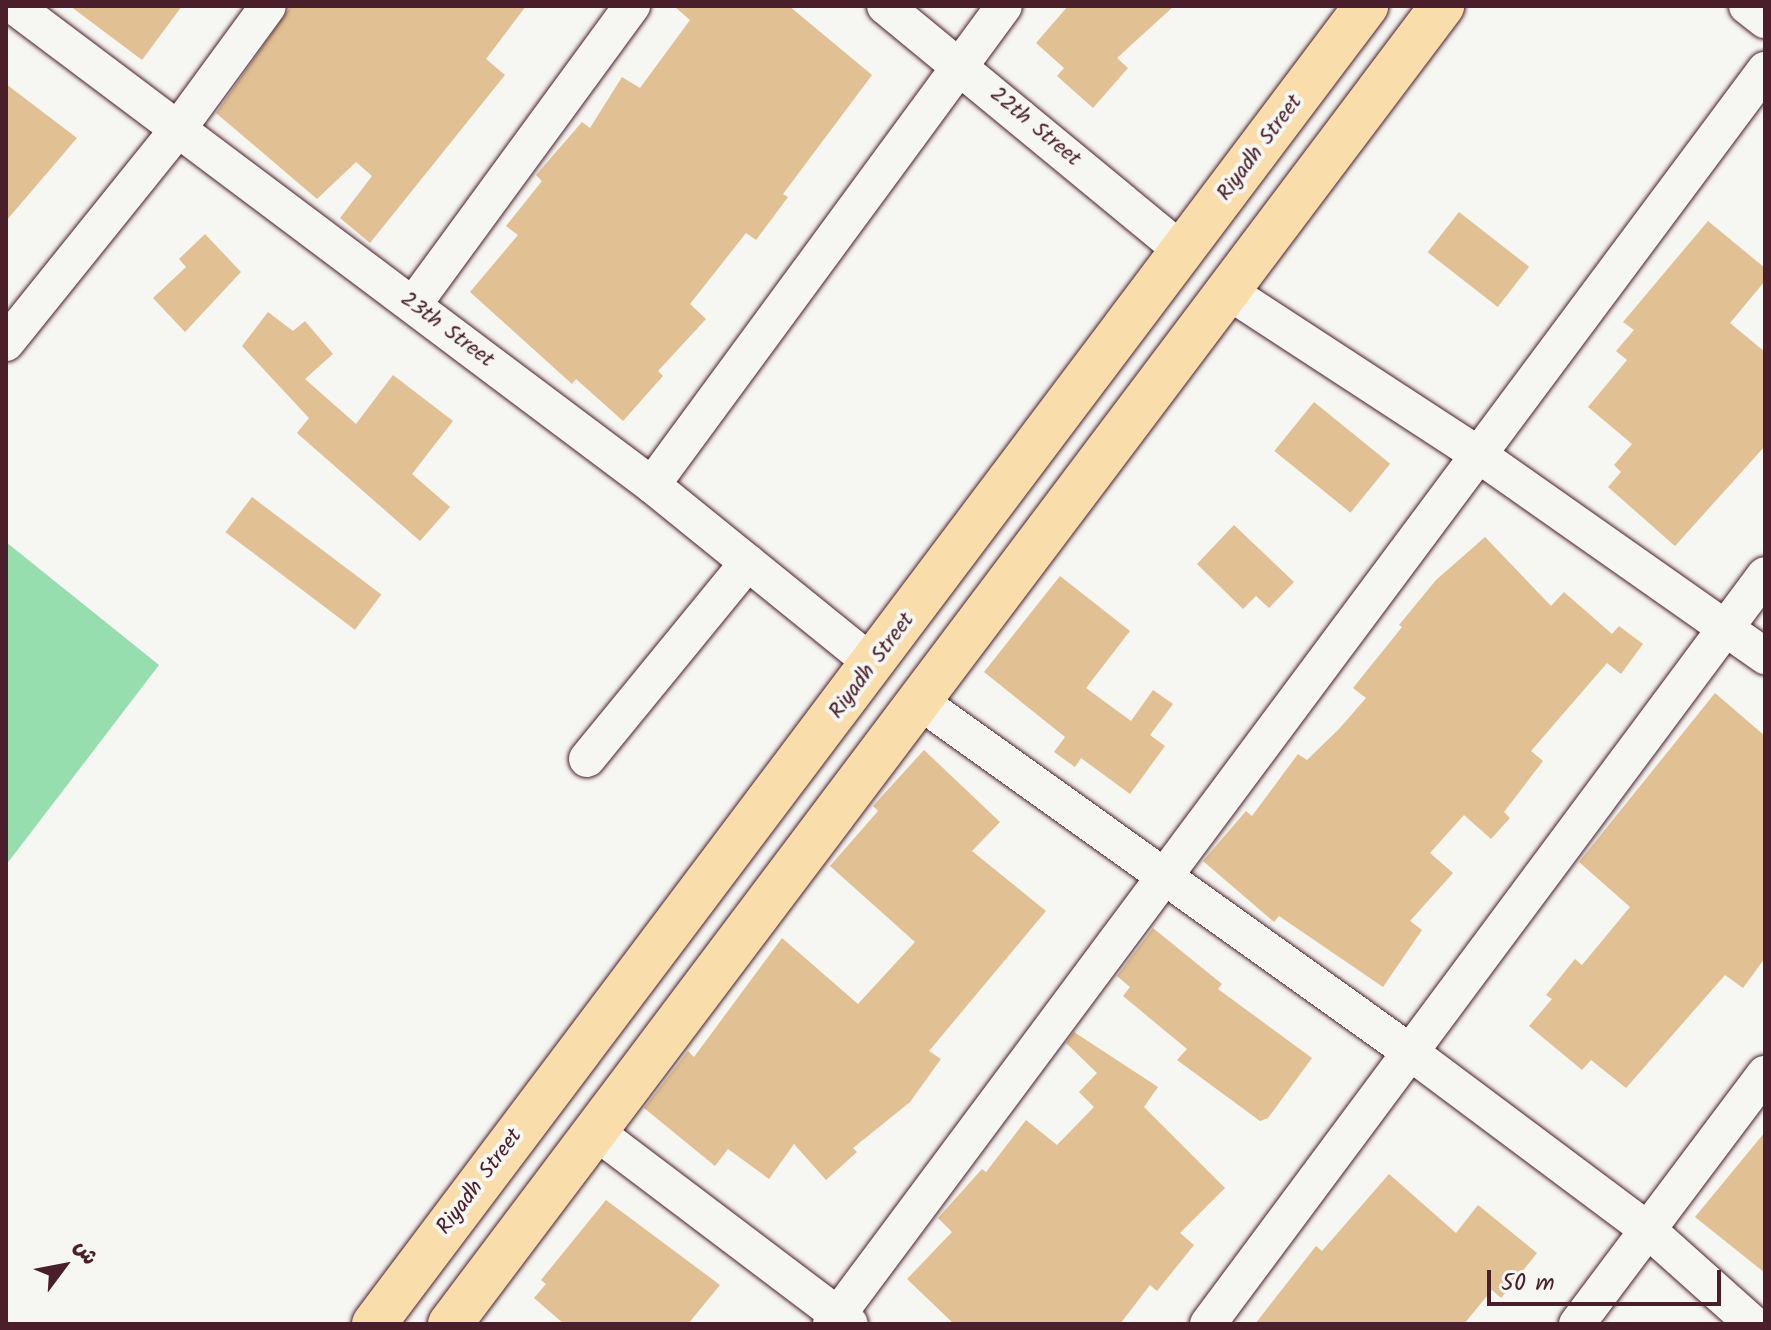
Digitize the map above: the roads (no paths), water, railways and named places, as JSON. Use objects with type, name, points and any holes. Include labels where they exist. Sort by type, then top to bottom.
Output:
[{"type":"main road","name":"Riyadh Street","points":[[374,1324],[1366,6]]},
{"type":"main road","points":[[450,1324],[1442,6]]},
{"type":"street","name":"23th Street","points":[[14,6],[652,485],[873,664]]},
{"type":"street","points":[[6,343],[178,129],[268,6]]},
{"type":"street","points":[[413,305],[632,6]]},
{"type":"street","name":"22th Street","points":[[885,6],[961,64],[1183,252]]},
{"type":"street","points":[[652,485],[1004,6]]},
{"type":"street","points":[[1747,6],[1765,20]]},
{"type":"street","points":[[596,1132],[840,1321],[1166,875],[1765,70]]},
{"type":"street","points":[[1229,292],[1479,455],[1765,656]]},
{"type":"street","points":[[587,759],[748,562]]},
{"type":"street","points":[[1208,1324],[1765,575]]},
{"type":"street","points":[[919,701],[1410,1052],[1648,1230],[1753,1324]]},
{"type":"street","points":[[1577,1324],[1765,1074]]}]
